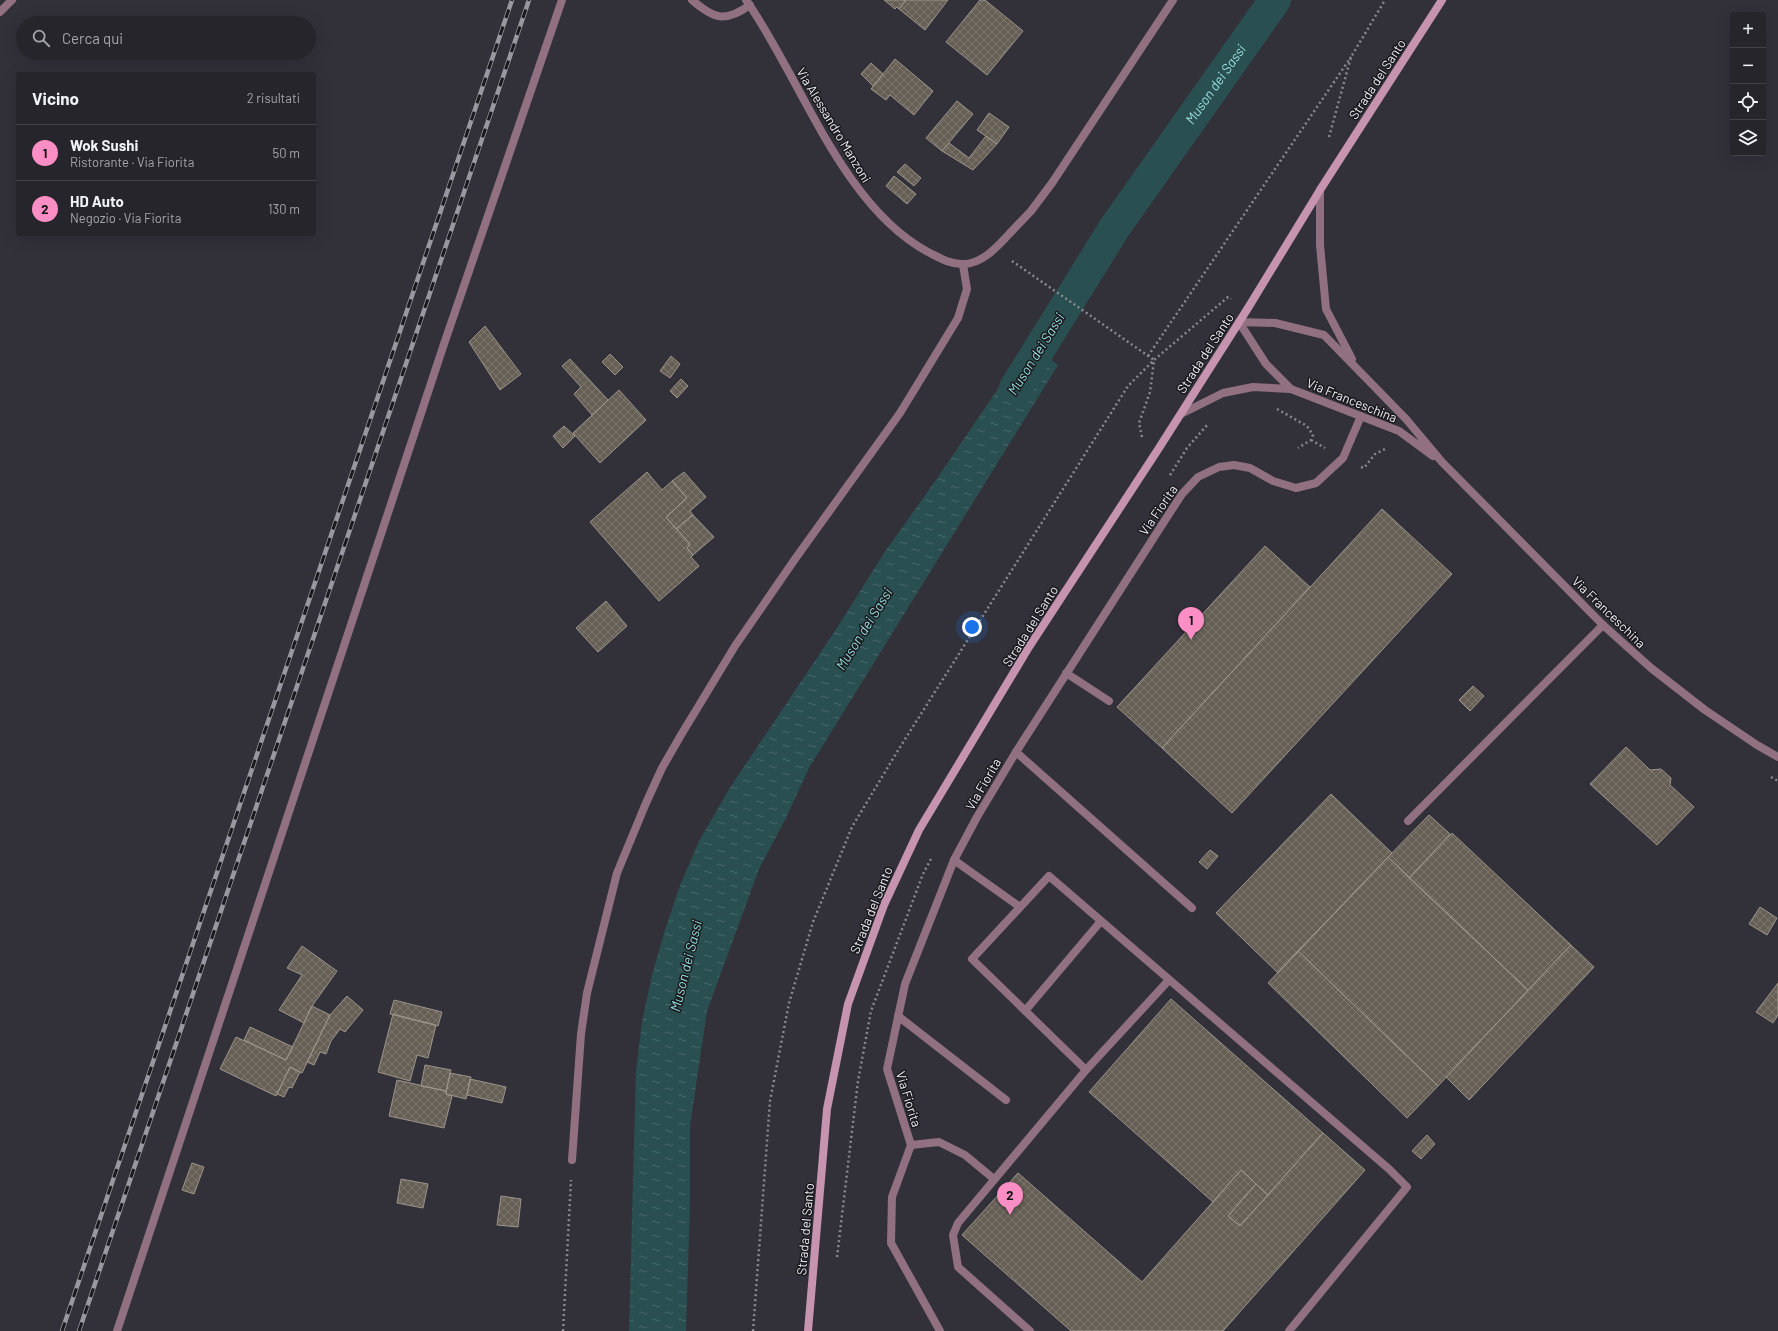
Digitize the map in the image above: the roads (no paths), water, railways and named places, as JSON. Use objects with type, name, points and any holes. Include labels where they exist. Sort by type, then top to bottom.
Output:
[{"type":"main road","name":"Strada del Santo","points":[[808,1331],[826,1109],[848,1004],[884,905],[919,830],[1029,647],[1181,414],[1320,190],[1442,0]]},
{"type":"street","points":[[0,12],[12,0]]},
{"type":"street","points":[[117,1331],[444,344],[562,0]]},
{"type":"street","points":[[692,0],[702,9],[718,17],[735,16],[748,2]]},
{"type":"street","points":[[572,1160],[580,1034],[587,993],[617,873],[662,768],[735,646],[795,559],[900,413],[958,318],[967,289],[964,264],[978,260],[996,248],[1031,211],[1052,183],[1173,0]]},
{"type":"street","name":"Via Alessandro Manzoni","points":[[748,2],[837,156],[861,193],[891,224],[916,245],[948,263],[964,264]]},
{"type":"street","name":"Via Franceschina","points":[[1320,190],[1320,245],[1326,309],[1356,367]]},
{"type":"street","name":"Via Franceschina","points":[[1239,322],[1275,323],[1324,335],[1406,419],[1442,462],[1603,625],[1650,668],[1705,710],[1757,745],[1778,757]]},
{"type":"street","name":"Via Franceschina","points":[[1239,322],[1266,364],[1291,389]]},
{"type":"street","name":"Via Franceschina","points":[[1181,414],[1223,393],[1253,387],[1291,389],[1399,431],[1442,462]]},
{"type":"street","name":"Via Fiorita","points":[[940,1331],[891,1243],[892,1197],[911,1145],[887,1069],[905,984],[954,860],[1016,752],[1182,494],[1198,477],[1219,467],[1234,465],[1250,468],[1273,481],[1296,488],[1316,483],[1343,458],[1361,416]]},
{"type":"street","points":[[1408,821],[1603,625]]},
{"type":"street","points":[[1066,674],[1109,701]]},
{"type":"street","points":[[1016,752],[1192,908]]},
{"type":"street","points":[[954,860],[1020,907]]},
{"type":"street","points":[[1086,1070],[972,959],[1049,876],[1389,1169],[1407,1187],[1289,1331]]},
{"type":"street","points":[[1025,1011],[1101,921]]},
{"type":"street","points":[[1030,1331],[958,1266],[953,1235],[958,1224],[994,1179],[1086,1070],[1169,980]]},
{"type":"street","points":[[898,1016],[1006,1100]]},
{"type":"street","points":[[911,1145],[939,1142],[965,1155],[994,1179]]},
{"type":"water","points":[[1029,343],[1058,365],[809,768],[785,820],[759,869],[707,1011],[690,1126],[690,1204],[686,1331],[629,1331],[636,1071],[642,1022],[652,975],[679,888],[699,841],[731,786],[837,628],[884,553],[936,480]]},
{"type":"waterway","name":"Muson dei Sassi","points":[[1015,388],[1115,227],[1275,0]]},
{"type":"railway","points":[[62,1331],[512,0]]},
{"type":"railway","points":[[79,1331],[529,0]]},
{"type":"place","name":"Wok Sushi","points":[[1191,640]]},
{"type":"place","name":"HD Auto","points":[[1010,1215]]}]
